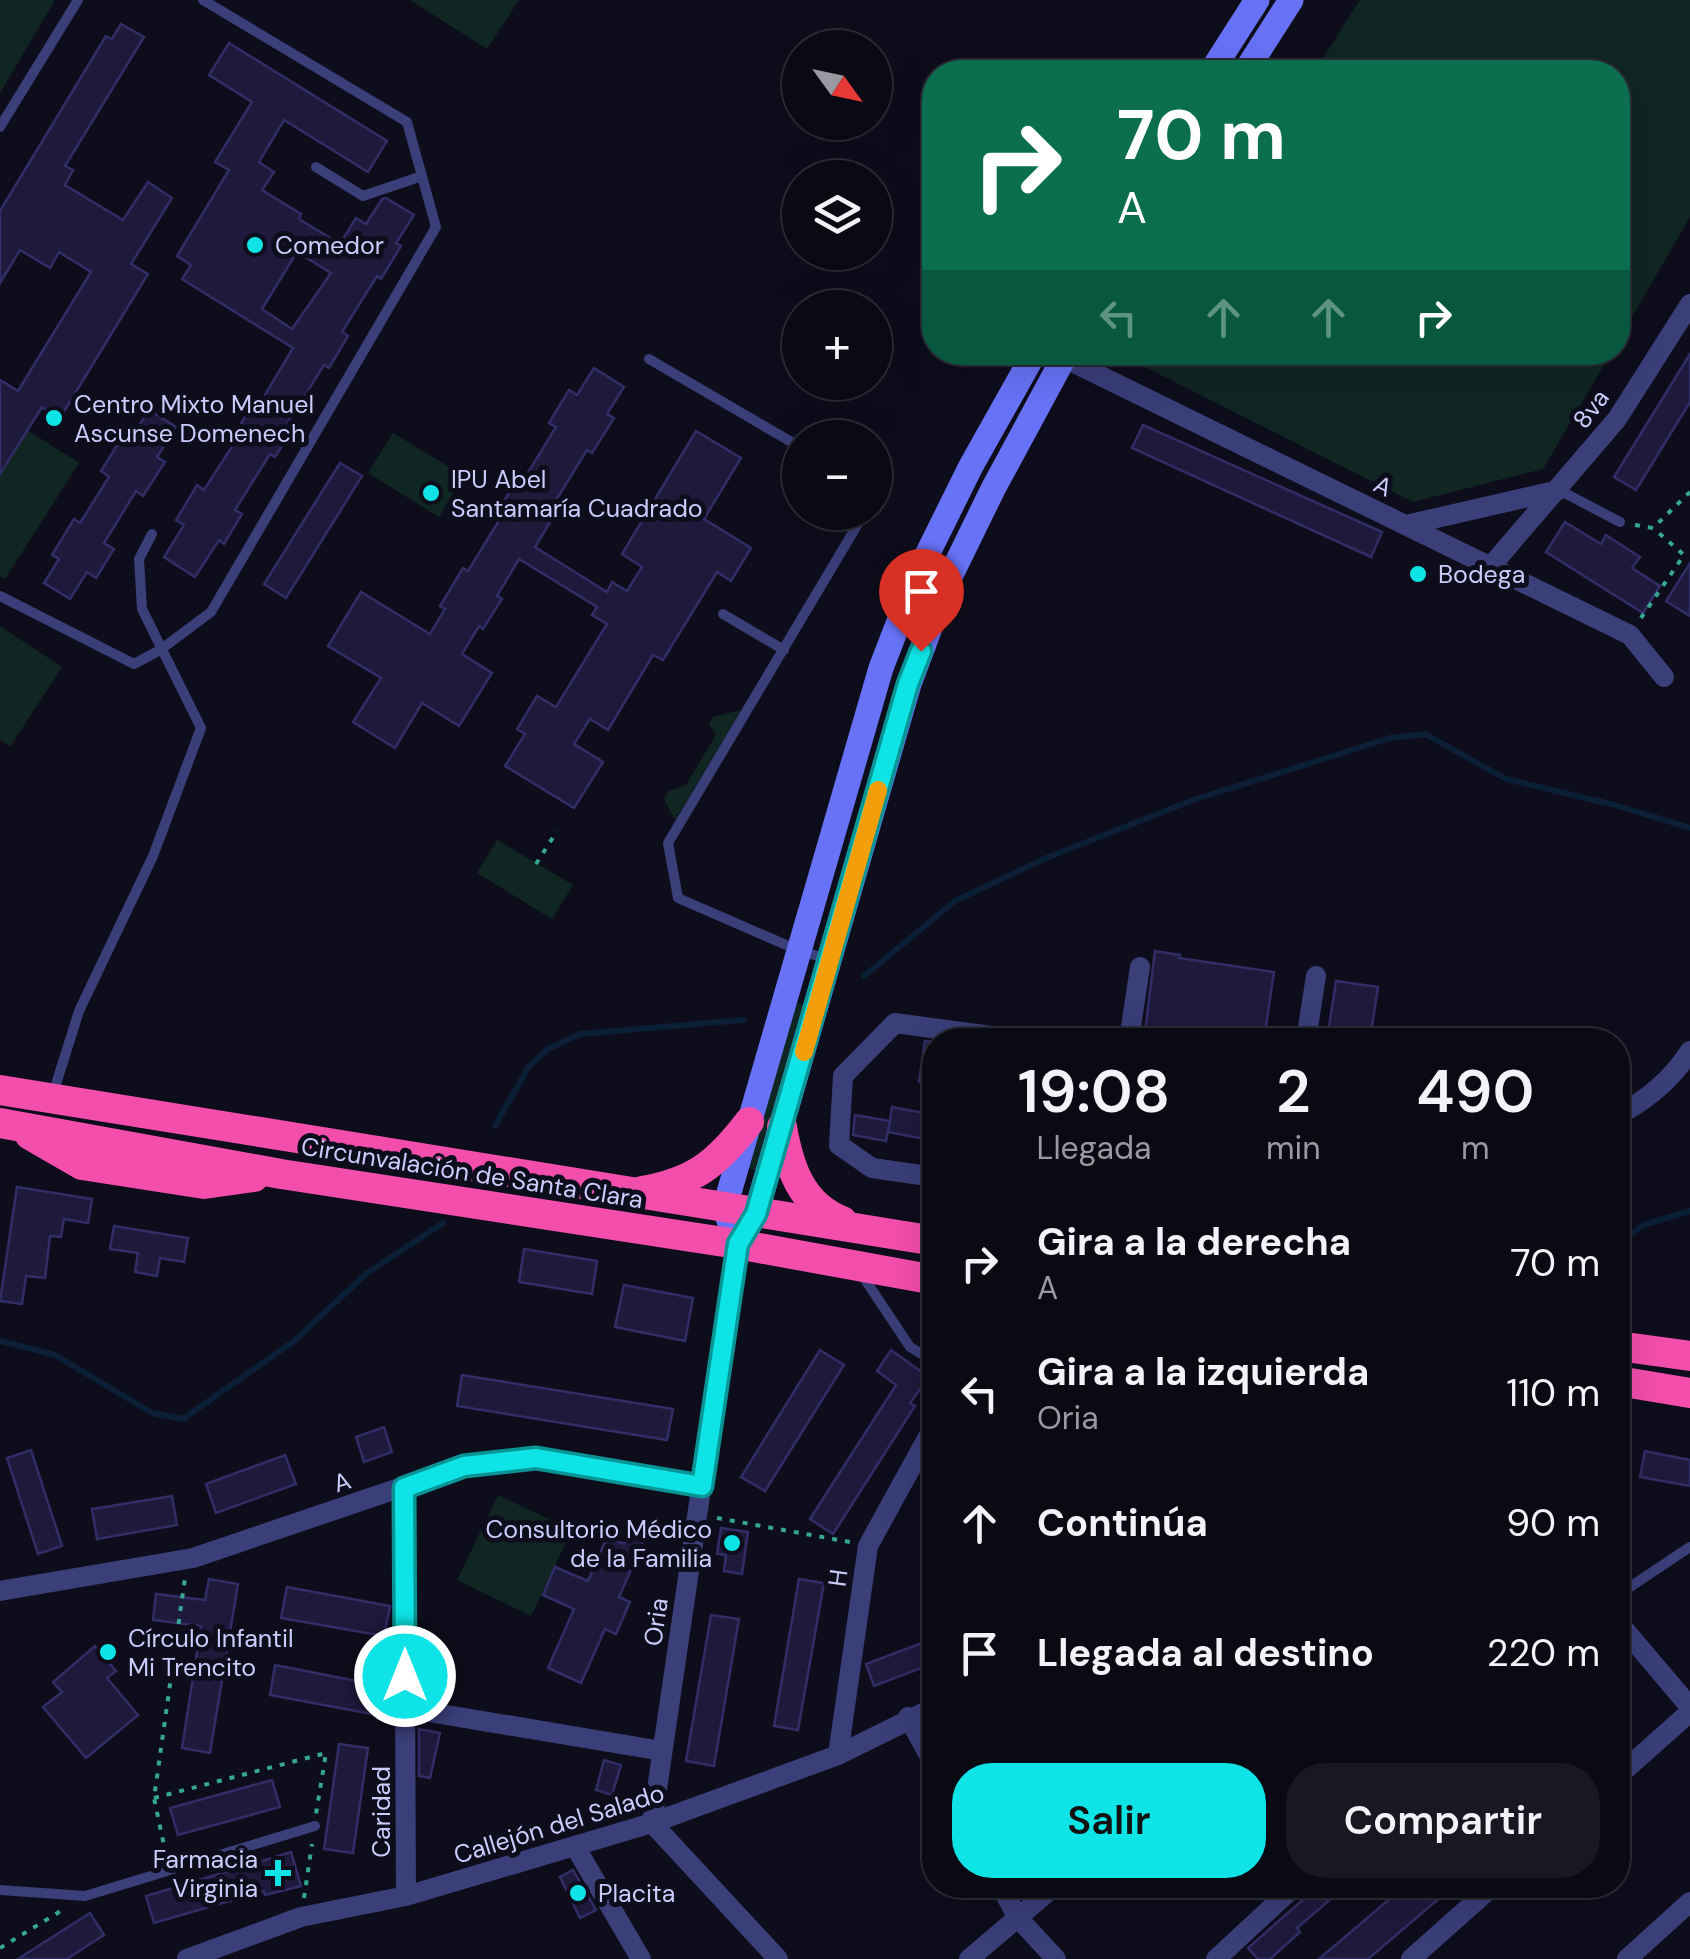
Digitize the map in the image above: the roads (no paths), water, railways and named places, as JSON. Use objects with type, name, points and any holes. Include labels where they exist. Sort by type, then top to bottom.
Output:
[{"type":"highway","name":"Circunvalación de Santa Clara","points":[[0,1090],[922,1239]]},
{"type":"highway","points":[[627,1194],[669,1186],[703,1171],[726,1153],[749,1122]]},
{"type":"highway","name":"Circunvalación de Santa Clara","points":[[5,1123],[82,1165],[204,1184],[281,1174],[738,1244],[922,1278]]},
{"type":"highway","points":[[782,1127],[792,1172],[810,1201],[832,1218],[863,1230]]},
{"type":"highway","points":[[1630,1348],[1690,1356]]},
{"type":"highway","points":[[1630,1383],[1690,1393]]},
{"type":"main road","points":[[1218,60],[1256,0]]},
{"type":"main road","points":[[1253,60],[1291,0]]},
{"type":"main road","points":[[738,1244],[725,1209],[881,668],[918,575],[971,466],[1028,365]]},
{"type":"main road","points":[[738,1244],[756,1214],[908,684],[946,584],[1056,365]]},
{"type":"street","name":"8va","points":[[1491,566],[1617,419],[1690,304]]},
{"type":"street","name":"A","points":[[1084,365],[1630,634],[1664,677]]},
{"type":"street","points":[[1406,525],[1559,490]]},
{"type":"street","points":[[1131,1028],[1140,967]]},
{"type":"street","points":[[1308,1028],[1316,976]]},
{"type":"street","points":[[922,1175],[872,1168],[839,1145],[844,1076],[895,1024],[927,1028]]},
{"type":"street","points":[[1630,1109],[1679,1068],[1690,1052]]},
{"type":"street","name":"Oria","points":[[652,1824],[738,1244]]},
{"type":"street","name":"H","points":[[838,1754],[868,1546],[922,1448]]},
{"type":"street","name":"A","points":[[0,1591],[188,1558],[464,1466],[536,1458],[702,1486]]},
{"type":"street","name":"Caridad","points":[[404,1488],[406,1896]]},
{"type":"street","points":[[1630,1636],[1690,1709],[1630,1765]]},
{"type":"street","points":[[405,1708],[662,1752]]},
{"type":"street","name":"Callejón del Salado","points":[[187,1959],[216,1954],[300,1918],[406,1896],[652,1824],[838,1754],[922,1712]]},
{"type":"street","points":[[908,1717],[922,1742]]},
{"type":"street","points":[[652,1824],[778,1959]]},
{"type":"street","points":[[576,1848],[641,1959]]},
{"type":"street","points":[[1007,1898],[1018,1918],[1056,1959]]},
{"type":"street","points":[[969,1959],[1041,1898]]},
{"type":"street","points":[[1216,1959],[1282,1898]]},
{"type":"street","points":[[1411,1959],[1479,1898]]},
{"type":"street","points":[[1627,1959],[1690,1902]]},
{"type":"lane","points":[[0,127],[78,0]]},
{"type":"lane","points":[[0,596],[134,664],[211,612],[436,226],[408,122],[203,0]]},
{"type":"lane","points":[[316,167],[362,196],[422,176]]},
{"type":"lane","points":[[650,359],[782,436]]},
{"type":"lane","points":[[1559,490],[1620,522]]},
{"type":"lane","points":[[830,959],[800,951],[678,898],[668,843],[854,530]]},
{"type":"lane","points":[[52,1099],[79,1011],[153,856],[201,728],[142,609],[140,559],[152,534]]},
{"type":"lane","points":[[723,614],[784,650]]},
{"type":"lane","points":[[858,1268],[910,1348],[922,1355]]},
{"type":"lane","points":[[1630,1587],[1690,1547]]},
{"type":"lane","points":[[0,1890],[85,1896],[314,1826]]},
{"type":"waterway","points":[[864,976],[955,901],[1044,859],[1190,801],[1390,738],[1425,734],[1506,779],[1690,828]]},
{"type":"waterway","points":[[495,1126],[529,1066],[548,1049],[580,1034],[743,1020]]},
{"type":"waterway","points":[[1630,1235],[1643,1225],[1690,1211]]},
{"type":"waterway","points":[[0,1341],[55,1355],[152,1413],[183,1419],[294,1341],[367,1273],[443,1223]]},
{"type":"place","name":"Comedor","points":[[255,245]]},
{"type":"place","name":"Centro Mixto Manuel Ascunse Domenech","points":[[54,418]]},
{"type":"place","name":"IPU Abel Santamaría Cuadrado","points":[[431,493]]},
{"type":"place","name":"Bodega","points":[[1418,574]]},
{"type":"place","name":"Consultorio Médico de la Familia","points":[[732,1543]]},
{"type":"place","name":"Círculo Infantil Mi Trencito","points":[[108,1652]]},
{"type":"place","name":"Farmacia Virginia","points":[[278,1873]]},
{"type":"place","name":"Placita","points":[[578,1893]]}]
